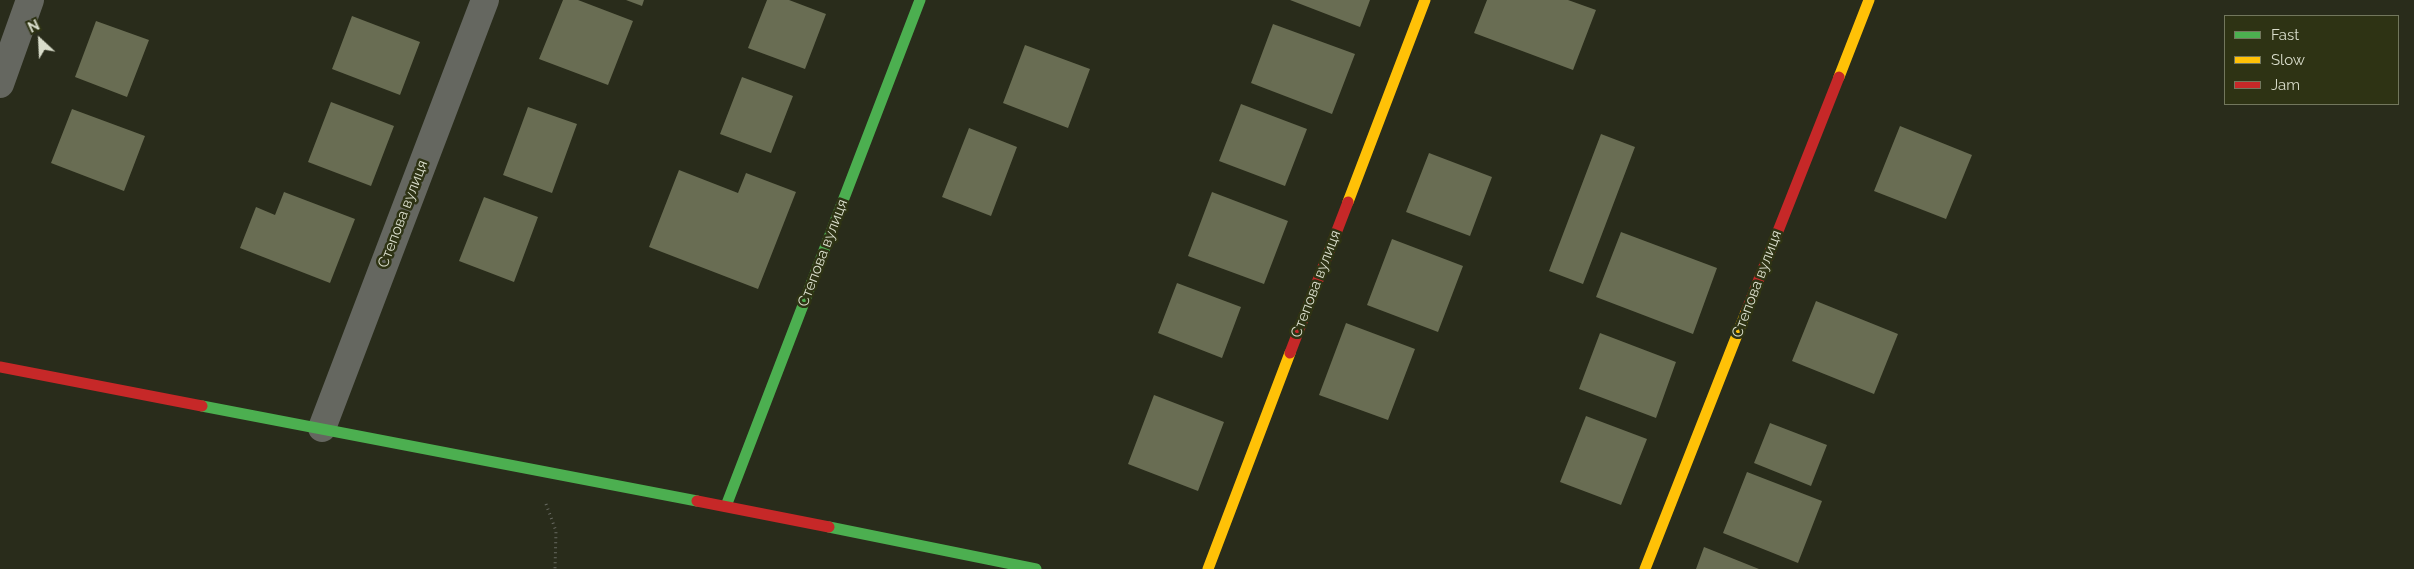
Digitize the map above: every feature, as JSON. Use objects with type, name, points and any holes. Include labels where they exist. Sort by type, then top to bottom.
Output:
[{"type":"street","points":[[0,84],[30,0]]},
{"type":"street","name":"Степова вулиця","points":[[322,428],[484,0]]},
{"type":"street","name":"Степова вулиця","points":[[726,506],[920,0]]},
{"type":"street","name":"Степова вулиця","points":[[1208,569],[1425,0]]},
{"type":"street","name":"Степова вулиця","points":[[1645,569],[1869,0]]},
{"type":"street","points":[[0,366],[726,506],[1036,569]]},
{"type":"path","points":[[532,469],[556,530],[555,569]]},
{"type":"building","points":[[563,0],[578,0],[633,21],[608,85],[539,59]]},
{"type":"building","points":[[626,0],[644,0],[642,6]]},
{"type":"building","points":[[767,0],[789,0],[826,14],[805,69],[748,48]]},
{"type":"building","points":[[1290,0],[1370,0],[1360,27]]},
{"type":"building","points":[[1487,0],[1568,0],[1596,10],[1573,70],[1474,33]]},
{"type":"building","points":[[352,16],[420,42],[400,95],[332,69]]},
{"type":"building","points":[[96,21],[149,40],[127,97],[75,77]]},
{"type":"building","points":[[1273,24],[1355,54],[1332,114],[1251,83]]},
{"type":"building","points":[[1025,45],[1090,69],[1068,128],[1003,103]]},
{"type":"building","points":[[742,77],[793,96],[771,153],[720,134]]},
{"type":"building","points":[[331,102],[394,126],[371,186],[308,162]]},
{"type":"building","points":[[1241,104],[1307,129],[1285,186],[1219,161]]},
{"type":"building","points":[[528,107],[577,124],[552,193],[503,175]]},
{"type":"building","points":[[72,109],[145,136],[124,191],[51,163]]},
{"type":"building","points":[[1900,126],[1972,155],[1946,219],[1874,191]]},
{"type":"building","points":[[969,128],[1017,147],[991,216],[942,197]]},
{"type":"building","points":[[1601,134],[1635,147],[1583,284],[1549,271]]},
{"type":"building","points":[[1429,153],[1492,177],[1470,236],[1406,212]]},
{"type":"building","points":[[679,170],[738,193],[746,173],[796,192],[758,289],[649,247]]},
{"type":"building","points":[[284,192],[355,219],[330,283],[240,248],[256,207],[275,215]]},
{"type":"building","points":[[1212,192],[1288,221],[1264,284],[1188,256]]},
{"type":"building","points":[[484,197],[538,217],[514,282],[459,261]]},
{"type":"building","points":[[1621,232],[1717,268],[1693,334],[1596,297]]},
{"type":"building","points":[[1392,239],[1463,266],[1438,332],[1367,305]]},
{"type":"building","points":[[1177,283],[1241,307],[1222,358],[1158,333]]},
{"type":"building","points":[[1816,301],[1898,334],[1874,394],[1792,361]]},
{"type":"building","points":[[1346,323],[1415,349],[1388,420],[1319,395]]},
{"type":"building","points":[[1600,333],[1676,362],[1656,418],[1579,389]]},
{"type":"building","points":[[1154,395],[1224,422],[1198,491],[1128,464]]},
{"type":"building","points":[[1586,416],[1647,439],[1621,505],[1560,482]]},
{"type":"building","points":[[1770,423],[1827,445],[1811,486],[1754,463]]},
{"type":"building","points":[[1747,472],[1822,501],[1798,563],[1723,533]]},
{"type":"building","points":[[1704,547],[1759,569],[1696,569]]},
{"type":"traffic: fast","points":[[726,506],[920,0]]},
{"type":"traffic: fast","points":[[202,406],[697,501]]},
{"type":"traffic: fast","points":[[829,527],[1036,569]]},
{"type":"traffic: slow","points":[[1348,202],[1425,0]]},
{"type":"traffic: slow","points":[[1839,77],[1869,0]]},
{"type":"traffic: slow","points":[[1645,569],[1746,312]]},
{"type":"traffic: slow","points":[[1208,569],[1290,353]]},
{"type":"traffic: jam","points":[[1746,312],[1839,77]]},
{"type":"traffic: jam","points":[[1290,353],[1348,202]]},
{"type":"traffic: jam","points":[[0,367],[202,406]]},
{"type":"traffic: jam","points":[[697,501],[829,527]]}]
